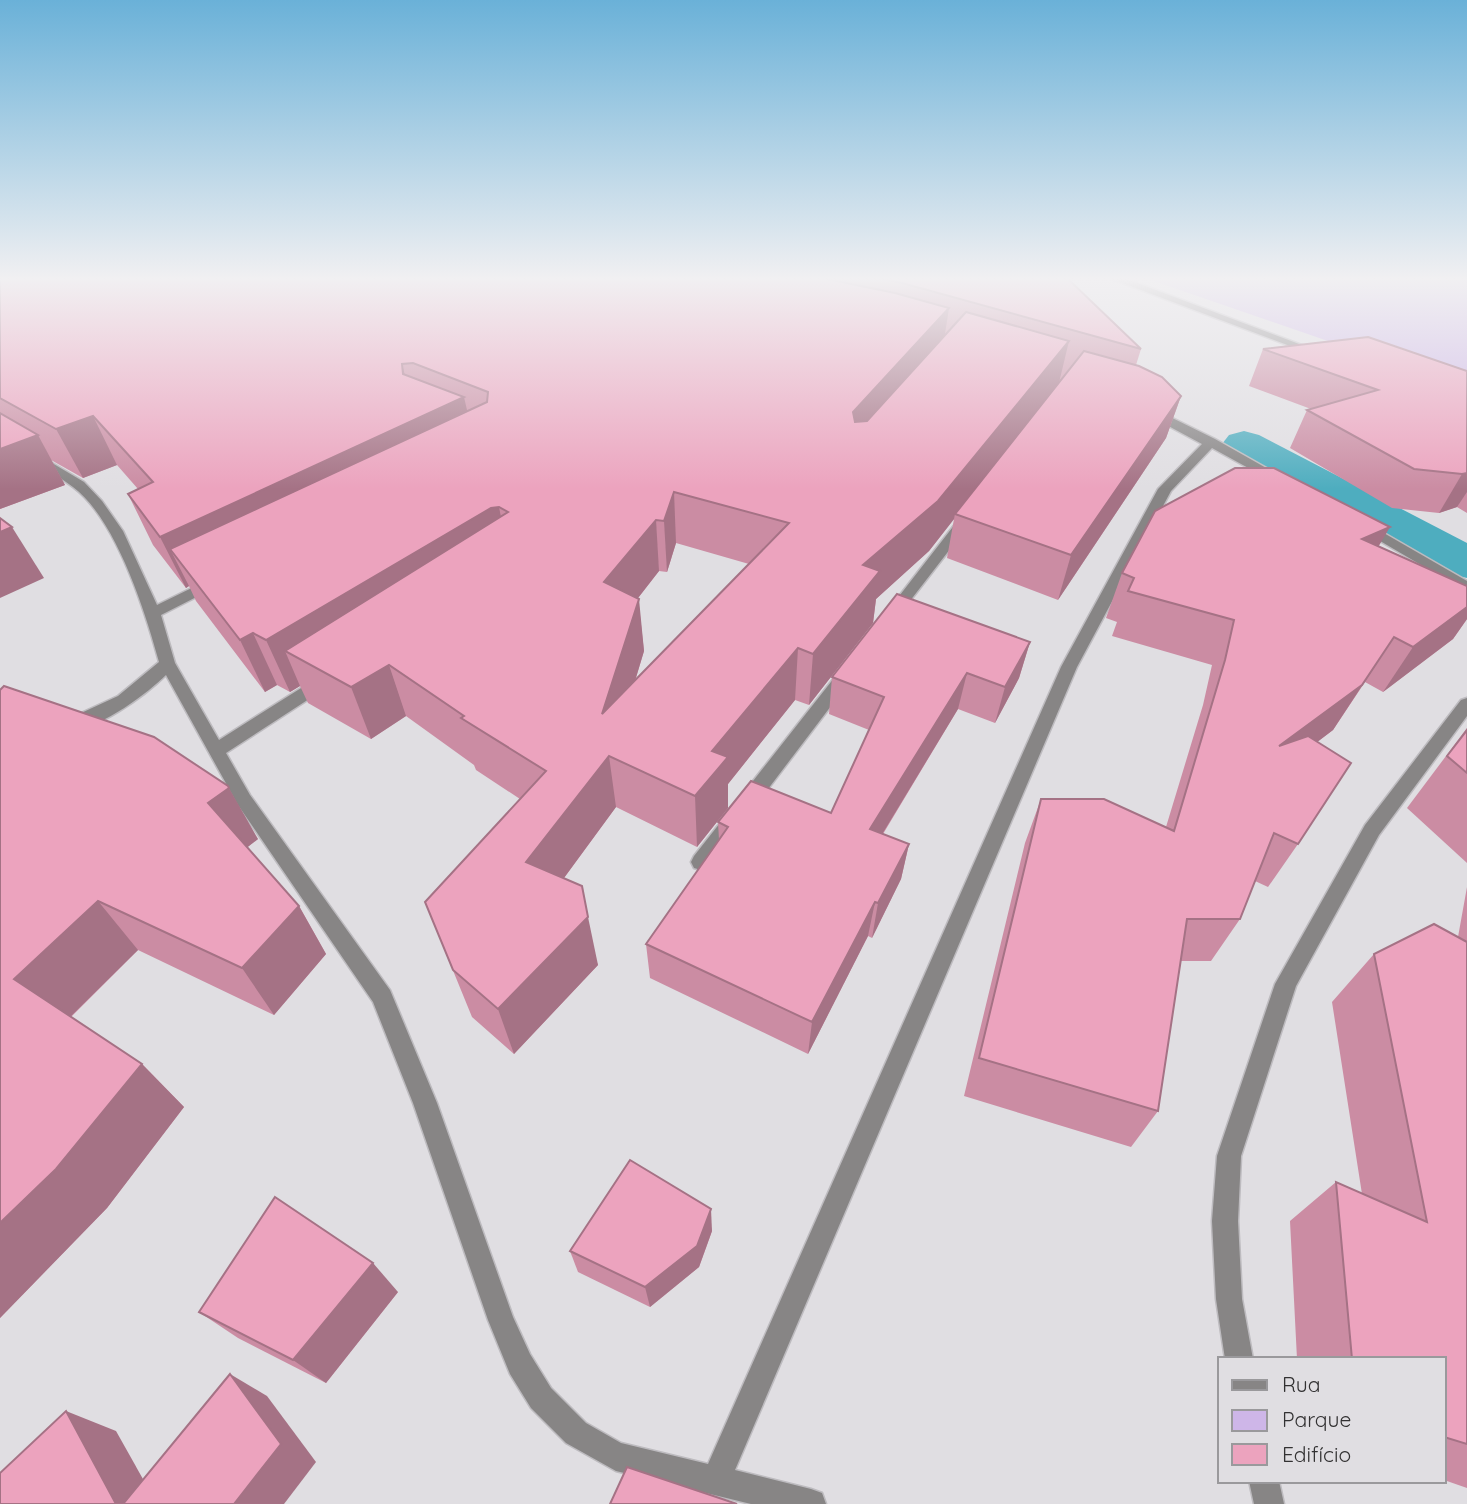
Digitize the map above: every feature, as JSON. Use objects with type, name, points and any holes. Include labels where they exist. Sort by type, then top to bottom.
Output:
[{"type":"street","points":[[1308,348],[1332,357]]},
{"type":"street","points":[[1131,403],[1211,442],[1289,485]]},
{"type":"street","points":[[0,436],[79,485],[97,504],[116,531],[153,613],[167,663],[244,800],[382,996],[425,1104],[501,1320],[520,1364],[541,1398],[576,1433],[615,1456],[811,1504]]},
{"type":"street","points":[[716,1480],[1069,667],[1165,489],[1211,442]]},
{"type":"street","points":[[877,634],[970,514]]},
{"type":"street","points":[[1345,516],[1467,587]]},
{"type":"street","points":[[153,613],[225,578]]},
{"type":"street","points":[[91,737],[61,725],[100,715],[126,701],[149,684],[167,663]]},
{"type":"street","points":[[701,862],[852,666]]},
{"type":"street","points":[[217,750],[333,676]]},
{"type":"street","points":[[1239,1357],[1229,1299],[1225,1221],[1229,1156],[1286,984],[1372,830],[1467,704]]},
{"type":"street","points":[[218,789],[244,800]]},
{"type":"street","points":[[1264,1483],[1269,1504]]},
{"type":"green space","points":[[1349,348],[1467,348],[1467,389]]},
{"type":"building","points":[[0,348],[912,348],[853,412],[855,422],[867,421],[933,348],[1063,348],[938,501],[863,565],[880,571],[813,654],[798,648],[712,751],[728,757],[695,796],[609,756],[526,862],[582,886],[588,917],[498,1009],[453,970],[425,902],[546,771],[461,718],[464,716],[389,665],[351,687],[285,651],[508,512],[499,507],[491,508],[266,640],[253,633],[240,640],[170,549],[487,402],[488,392],[413,363],[402,364],[403,374],[464,397],[160,537],[128,494],[153,482],[93,416],[56,429],[0,398]],"holes":[[[674,492],[789,523],[602,714],[639,599],[604,582],[656,520],[664,521]]]},
{"type":"building","points":[[1401,348],[1467,371],[1467,473],[1414,469],[1307,410],[1378,390],[1263,349]]},
{"type":"building","points":[[1084,351],[1139,366],[1162,377],[1181,396],[1071,555],[955,514]]},
{"type":"building","points":[[0,413],[38,435],[0,449]]},
{"type":"building","points":[[1235,468],[1274,468],[1390,527],[1362,539],[1467,586],[1467,607],[1413,647],[1394,637],[1362,685],[1279,746],[1308,736],[1351,763],[1298,844],[1274,833],[1240,919],[1187,919],[1158,1111],[979,1058],[1041,799],[1104,799],[1174,831],[1225,660],[1234,620],[1128,591],[1134,578],[1122,573],[1155,511]]},
{"type":"building","points":[[0,518],[12,527],[0,532]]},
{"type":"building","points":[[897,594],[1030,642],[1005,687],[967,673],[870,829],[909,844],[878,903],[875,902],[812,1022],[646,944],[728,827],[718,822],[751,781],[831,813],[884,697],[832,677]]},
{"type":"building","points":[[4,686],[154,737],[228,786],[229,788],[208,803],[299,906],[242,968],[98,901],[14,979],[142,1064],[56,1169],[0,1223],[0,690]]},
{"type":"building","points":[[1467,730],[1467,773],[1447,756]]},
{"type":"building","points":[[1434,924],[1467,942],[1467,1444],[1446,1438],[1446,1357],[1352,1357],[1336,1182],[1427,1222],[1374,954]]},
{"type":"building","points":[[630,1160],[711,1209],[697,1246],[645,1287],[570,1251]]},
{"type":"building","points":[[275,1197],[373,1263],[293,1360],[199,1312]]},
{"type":"building","points":[[230,1374],[281,1444],[234,1504],[123,1504]]},
{"type":"building","points":[[66,1411],[116,1504],[0,1504],[0,1473]]},
{"type":"building","points":[[627,1467],[737,1504],[610,1504]]},
{"type":"waterway","points":[[1244,444],[1467,563]]}]
